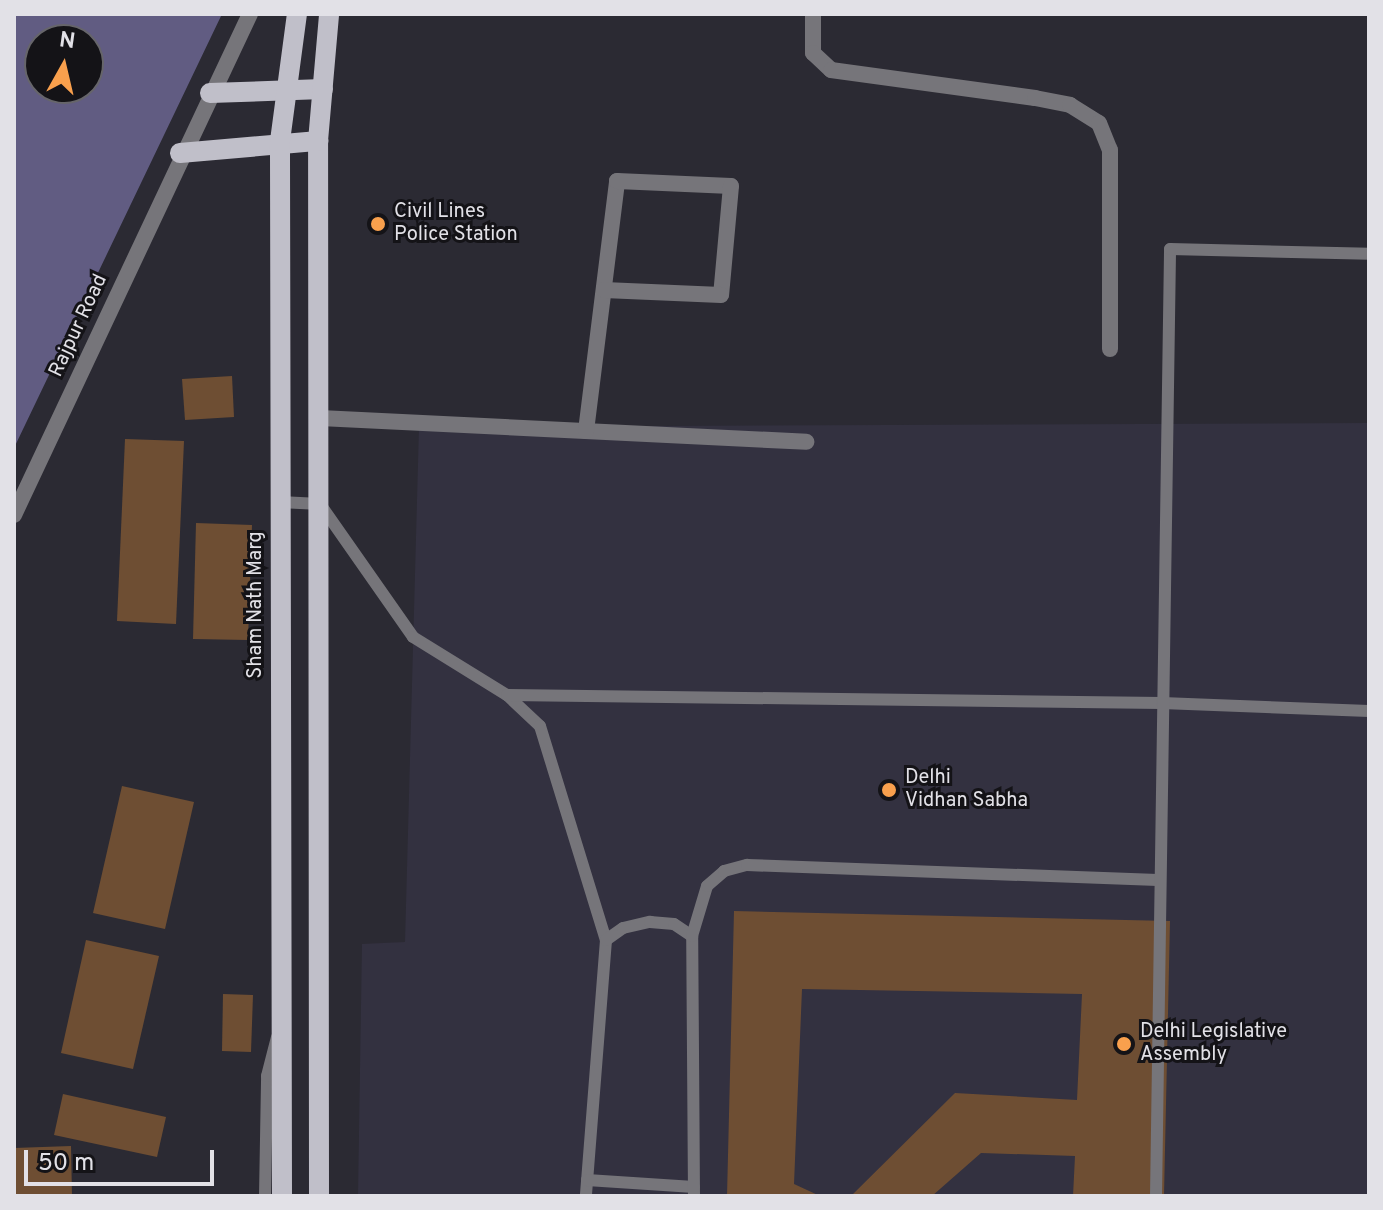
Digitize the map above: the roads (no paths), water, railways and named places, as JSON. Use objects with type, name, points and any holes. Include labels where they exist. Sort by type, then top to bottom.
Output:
[{"type":"main road","name":"Sham Nath Marg","points":[[282,1196],[280,141],[297,14]]},
{"type":"main road","points":[[319,1196],[318,141],[329,14]]},
{"type":"main road","points":[[210,93],[323,89]]},
{"type":"main road","points":[[180,153],[280,141],[318,141]]},
{"type":"street","name":"Rajpur Road","points":[[14,515],[180,153],[250,14]]},
{"type":"street","points":[[813,14],[813,53],[819,64],[831,70],[1035,98],[1070,105],[1099,123],[1110,150],[1110,349]]},
{"type":"street","points":[[586,431],[617,181],[731,186],[721,295],[604,290]]},
{"type":"street","points":[[320,418],[806,442]]},
{"type":"lane","points":[[1156,1196],[1158,880],[1170,249],[1369,254]]},
{"type":"lane","points":[[280,502],[320,504],[413,637],[507,695],[540,726],[606,940],[586,1196]]},
{"type":"lane","points":[[507,695],[1162,703],[1369,711]]},
{"type":"lane","points":[[587,1180],[694,1191],[692,936],[707,886],[724,871],[747,865],[1158,880]]},
{"type":"lane","points":[[606,940],[623,928],[650,922],[674,924],[692,936]]},
{"type":"lane","points":[[265,1196],[267,1076],[282,1024]]},
{"type":"place","name":"Civil Lines Police Station","points":[[378,224]]},
{"type":"place","name":"Delhi Vidhan Sabha","points":[[889,790]]},
{"type":"place","name":"Delhi Legislative Assembly","points":[[1124,1044]]}]
